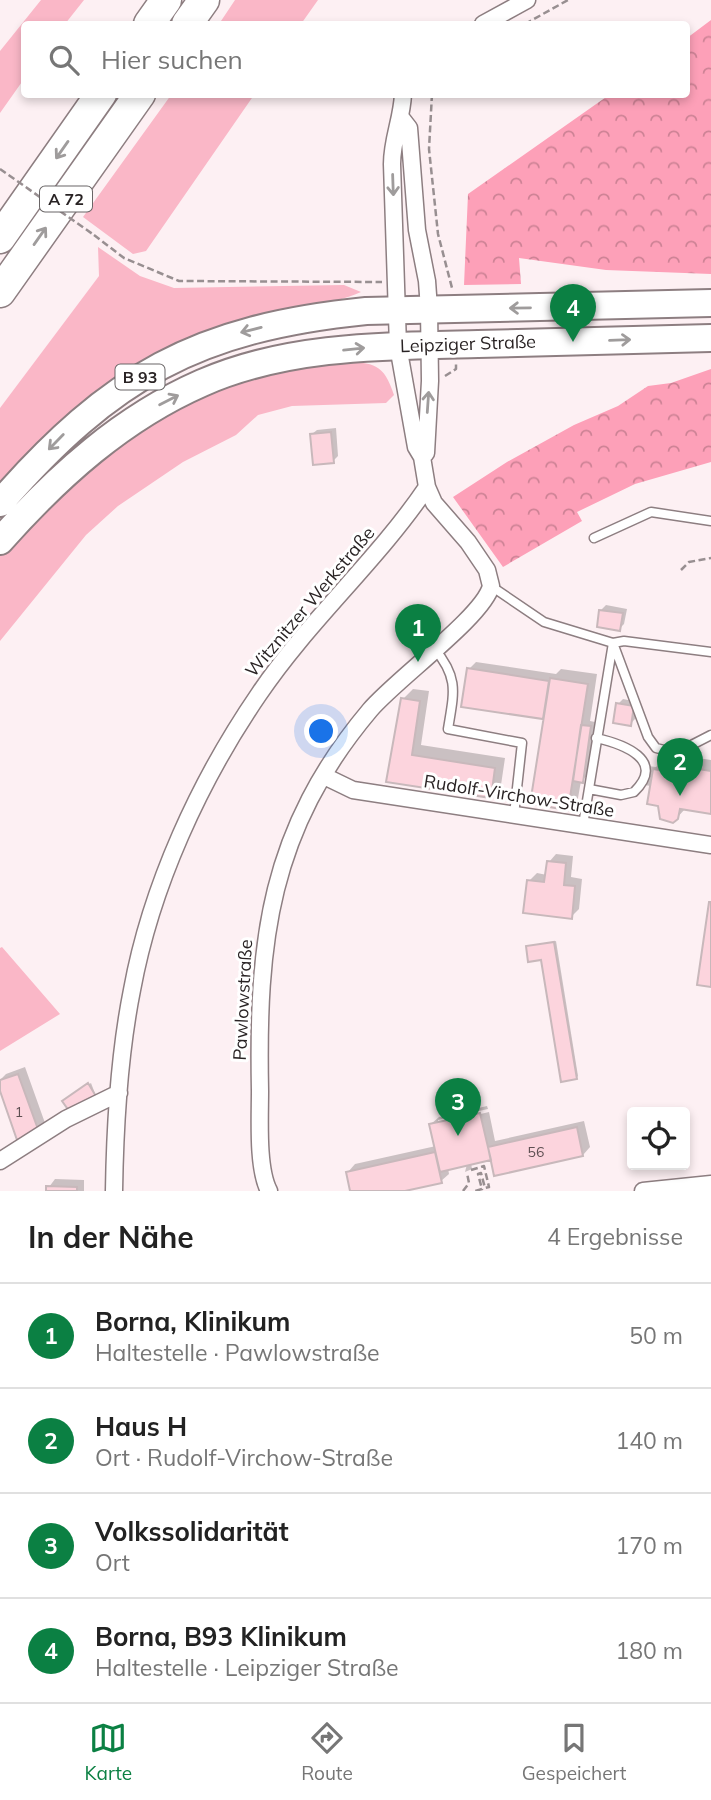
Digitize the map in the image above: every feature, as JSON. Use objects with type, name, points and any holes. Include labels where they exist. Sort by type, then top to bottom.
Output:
[{"type":"highway","points":[[151,21],[166,0]]},
{"type":"highway","points":[[189,21],[204,0]]},
{"type":"highway","name":"A 72","points":[[0,238],[98,98]]},
{"type":"highway","name":"A 72","points":[[0,292],[137,98]]},
{"type":"main road","name":"Leipziger Straße","points":[[0,503],[65,432],[124,386],[193,349],[245,331],[318,316],[396,310],[711,303]]},
{"type":"main road","name":"Leipziger Straße","points":[[0,541],[78,462],[137,417],[214,379],[250,366],[310,354],[398,346],[711,338]]},
{"type":"street","points":[[488,21],[527,0]]},
{"type":"street","points":[[402,98],[402,119],[392,148],[396,310],[398,346],[416,447],[422,457],[427,488],[434,503],[478,556],[487,570],[491,586]]},
{"type":"street","points":[[402,119],[409,128],[417,230],[427,281],[429,309],[426,453],[422,457]]},
{"type":"street","name":"Witznitzer Werkstraße","points":[[114,1191],[128,1013],[141,953],[161,887],[199,797],[259,694],[297,643],[404,520],[427,488]]},
{"type":"street","name":"Pawlowstraße","points":[[269,1191],[262,1155],[259,1048],[266,929],[278,872],[289,842],[324,776],[370,710],[434,648],[480,609],[491,586]]},
{"type":"street","name":"Rudolf-Virchow-Straße","points":[[324,776],[353,790],[711,845]]},
{"type":"street","points":[[0,1161],[66,1119],[120,1093]]},
{"type":"street","points":[[643,1191],[711,1184]]},
{"type":"lane","points":[[594,538],[651,512],[711,521]]},
{"type":"lane","points":[[491,586],[544,622],[613,643],[624,641],[711,652]]},
{"type":"lane","points":[[613,643],[648,737],[656,748],[676,753],[711,735]]},
{"type":"lane","points":[[583,825],[613,643]]},
{"type":"lane","points":[[434,648],[450,667],[455,691],[449,729],[522,743],[514,815]]},
{"type":"lane","points":[[589,789],[621,795],[634,792],[645,775],[645,763],[635,752],[620,744],[596,738]]},
{"type":"path","points":[[530,21],[568,0]]},
{"type":"path","points":[[427,281],[451,281],[438,234],[429,149],[432,98]]},
{"type":"path","points":[[0,169],[124,258],[179,281],[396,281]]},
{"type":"path","points":[[681,570],[689,562],[711,558]]},
{"type":"path","points":[[463,1191],[469,1183],[469,1171],[484,1166],[489,1187],[485,1188],[481,1173],[478,1174],[482,1189],[475,1191]]},
{"type":"shaded area","points":[[41,0],[84,0],[67,21],[24,21]]},
{"type":"shaded area","points":[[235,0],[318,0],[303,21],[221,21]]},
{"type":"shaded area","points":[[21,25],[21,83],[0,113],[0,51]]},
{"type":"shaded area","points":[[169,98],[252,98],[146,251],[133,254],[83,217]]},
{"type":"shaded area","points":[[98,247],[140,276],[174,288],[344,285],[361,292],[331,302],[236,322],[164,350],[133,368],[78,410],[0,490],[0,408],[99,276]]},
{"type":"shaded area","points":[[342,362],[376,367],[386,377],[394,395],[386,403],[292,406],[258,415],[236,435],[183,462],[118,506],[86,535],[0,641],[0,555],[57,495],[89,468],[122,442],[194,400],[273,373]]},
{"type":"shaded area","points":[[2,947],[60,1014],[0,1051],[0,948]]},
{"type":"green space","points":[[711,20],[711,274],[606,270],[519,258],[521,284],[464,285],[468,194],[605,98],[690,98],[690,36]]},
{"type":"green space","points":[[711,369],[711,462],[635,484],[577,512],[582,521],[503,567],[453,497],[507,462],[574,425],[618,406],[648,386],[671,383]]},
{"type":"building","points":[[331,432],[334,463],[313,465],[310,434]]},
{"type":"building","points":[[599,610],[623,613],[620,631],[597,627]]},
{"type":"building","points":[[467,668],[549,681],[543,719],[461,707]]},
{"type":"building","points":[[550,678],[588,684],[568,810],[530,804]]},
{"type":"building","points":[[401,698],[420,701],[412,755],[495,768],[491,798],[386,782]]},
{"type":"building","points":[[616,703],[634,706],[631,726],[613,723]]},
{"type":"building","points":[[581,725],[591,726],[583,783],[573,781]]},
{"type":"building","points":[[666,764],[711,771],[711,814],[680,809],[678,819],[673,823],[660,819],[658,806],[647,804],[653,769],[665,771]]},
{"type":"building","points":[[547,861],[566,863],[564,885],[575,886],[572,919],[523,913],[527,880],[544,882]]},
{"type":"building","points":[[711,902],[711,987],[697,985]]},
{"type":"building","points":[[554,942],[577,1079],[561,1082],[541,960],[528,962],[526,946]]},
{"type":"building","points":[[18,1074],[39,1132],[17,1140],[0,1091],[0,1080]]},
{"type":"building","points":[[88,1083],[97,1098],[72,1115],[62,1101]]},
{"type":"building","points":[[480,1113],[491,1160],[440,1172],[429,1124]]},
{"type":"building","points":[[577,1127],[583,1156],[494,1176],[488,1147]]},
{"type":"building","points":[[435,1152],[442,1183],[405,1191],[350,1191],[346,1172]]},
{"type":"building","points":[[46,1186],[77,1187],[77,1191],[46,1191]]},
{"type":"place","name":"Borna, B93 Klinikum","points":[[573,342]]},
{"type":"place","name":"Borna, Klinikum","points":[[418,662]]},
{"type":"place","name":"Haus H","points":[[680,796]]},
{"type":"place","name":"Volkssolidarität","points":[[458,1136]]}]
